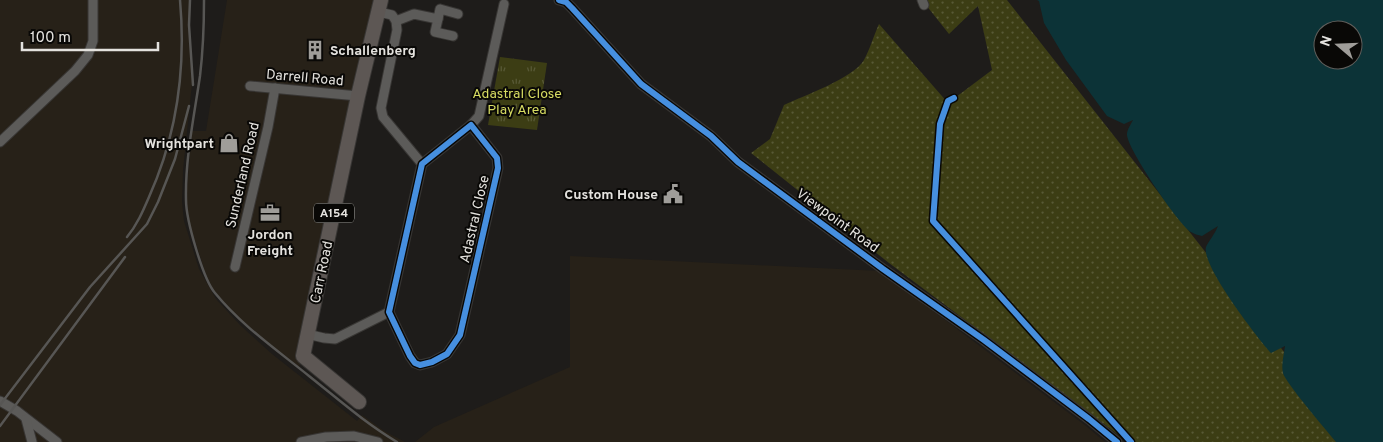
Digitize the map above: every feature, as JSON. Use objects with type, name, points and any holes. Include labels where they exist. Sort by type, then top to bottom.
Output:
[{"type":"main road","name":"Carr Road","points":[[359,402],[303,356],[358,96],[380,6]]},
{"type":"street","points":[[0,142],[75,71],[88,55],[93,40],[94,0]]},
{"type":"street","name":"Viewpoint Road","points":[[559,0],[566,2],[572,8],[640,84],[711,136],[738,162],[883,269],[984,340],[1089,418],[1117,442]]},
{"type":"street","points":[[307,334],[335,339],[389,312],[422,164],[471,125],[479,116],[504,4]]},
{"type":"street","points":[[380,6],[392,15],[396,21],[397,30],[381,108],[383,117],[422,164]]},
{"type":"street","points":[[453,36],[435,32],[440,9],[458,14]]},
{"type":"street","points":[[396,21],[414,14],[438,19]]},
{"type":"street","name":"Darrell Road","points":[[250,86],[358,96]]},
{"type":"street","name":"Sunderland Road","points":[[235,268],[275,88]]},
{"type":"street","name":"Adastral Close","points":[[389,312],[414,363],[420,365],[432,362],[447,354],[460,335],[498,168],[496,158],[471,125]]},
{"type":"street","points":[[0,401],[57,442]]},
{"type":"street","points":[[26,418],[32,442]]},
{"type":"street","points":[[301,442],[326,437],[354,436],[378,442]]},
{"type":"shaded area","points":[[0,0],[190,0],[189,25],[193,74],[183,170],[182,202],[184,221],[199,269],[216,299],[240,325],[272,354],[357,421],[362,415],[384,431],[405,442],[0,442]]},
{"type":"shaded area","points":[[227,0],[380,0],[299,368],[246,326],[214,292],[205,272],[189,222],[186,198],[192,131],[206,131]]},
{"type":"shaded area","points":[[570,256],[880,271],[1105,442],[415,442],[434,427],[570,367]]},
{"type":"green space","points":[[922,0],[1007,0],[1355,442],[1128,442],[889,263],[751,153],[770,139],[784,105],[839,80],[858,67],[866,56],[879,24],[948,103],[992,70],[978,6],[949,34]]},
{"type":"green space","name":"Adastral Close Play Area","points":[[500,57],[547,63],[537,130],[488,125]]},
{"type":"water","points":[[1037,0],[1383,0],[1383,442],[1336,442],[1298,396],[1283,373],[1282,363],[1285,346],[1271,353],[1231,301],[1212,269],[1206,247],[1218,226],[1202,236],[1191,232],[1176,216],[1154,185],[1129,142],[1127,132],[1133,120],[1124,124],[1107,116],[1066,60],[1044,23],[1039,1]]},
{"type":"railway","points":[[127,237],[140,218],[159,174],[173,125],[182,51],[180,0]]},
{"type":"railway","points":[[190,0],[189,25],[193,85]]},
{"type":"railway","points":[[204,0],[202,57],[188,154],[186,200],[192,235],[205,275],[215,293],[248,327],[374,427],[397,442]]},
{"type":"railway","points":[[0,405],[90,287],[147,224],[175,159],[189,106]]},
{"type":"railway","points":[[0,426],[125,257]]},
{"type":"cycle path","points":[[559,0],[566,2],[572,8],[641,84],[711,136],[738,162],[883,269],[984,340],[1117,442]]},
{"type":"cycle path","points":[[954,98],[948,101],[940,124],[933,221],[1131,442]]},
{"type":"cycle path","points":[[471,125],[497,158],[498,168],[460,335],[447,354],[432,362],[420,365],[415,363],[410,356],[389,312],[422,164],[471,125]]},
{"type":"place","name":"Schallenberg","points":[[315,50]]},
{"type":"place","name":"Wrightpart","points":[[229,143]]},
{"type":"place","name":"Custom House","points":[[673,194]]},
{"type":"place","name":"Jordon Freight","points":[[270,213]]}]
